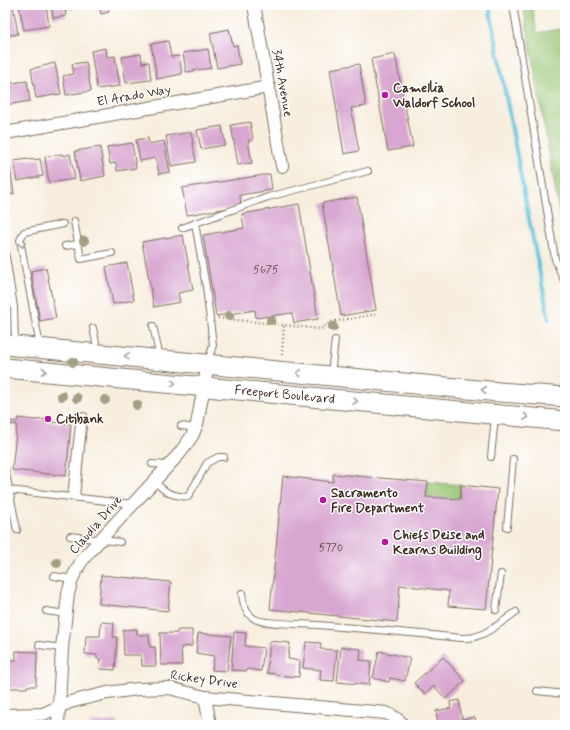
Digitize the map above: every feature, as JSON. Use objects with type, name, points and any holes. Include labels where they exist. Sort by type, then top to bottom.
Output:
[{"type":"main road","name":"Freeport Boulevard","points":[[10,345],[565,397]]},
{"type":"main road","name":"Freeport Boulevard","points":[[5,368],[565,421]]},
{"type":"street","name":"34th Avenue","points":[[254,5],[282,166]]},
{"type":"street","name":"El Arado Way","points":[[5,133],[268,87]]},
{"type":"street","name":"Claudia Drive","points":[[58,725],[62,648],[68,594],[72,579],[81,562],[89,552],[180,453],[196,428],[198,424],[208,364]]},
{"type":"street","name":"Rickey Drive","points":[[5,715],[43,714],[70,702],[107,693],[138,689],[169,688],[205,696],[386,713],[402,723]]},
{"type":"street","points":[[205,696],[210,725]]},
{"type":"lane","points":[[513,5],[555,259],[565,283]]},
{"type":"lane","points":[[182,228],[268,197],[368,171]]},
{"type":"lane","points":[[74,222],[81,259],[112,253]]},
{"type":"lane","points":[[195,223],[206,287],[213,345],[208,364]]},
{"type":"lane","points":[[40,348],[20,240],[24,232],[63,224]]},
{"type":"lane","points":[[64,246],[78,244]]},
{"type":"lane","points":[[5,251],[14,307],[10,345]]},
{"type":"lane","points":[[153,326],[160,359]]},
{"type":"lane","points":[[93,328],[98,354]]},
{"type":"lane","points":[[331,376],[336,340]]},
{"type":"lane","points":[[491,457],[496,414]]},
{"type":"lane","points":[[74,497],[82,415]]},
{"type":"lane","points":[[180,426],[196,428]]},
{"type":"lane","points":[[154,481],[171,495],[188,497],[208,463],[218,457],[224,457]]},
{"type":"lane","points":[[507,527],[513,459]]},
{"type":"lane","points":[[152,464],[169,465]]},
{"type":"lane","points":[[5,468],[17,530]]},
{"type":"lane","points":[[9,490],[133,504]]},
{"type":"lane","points":[[70,536],[120,542]]},
{"type":"lane","points":[[496,610],[501,574]]},
{"type":"lane","points":[[54,576],[72,579]]},
{"type":"lane","points":[[242,593],[243,605],[247,612],[256,620],[461,638],[473,637],[482,634],[516,612]]},
{"type":"lane","points":[[46,611],[66,614]]},
{"type":"lane","points":[[39,645],[62,648]]},
{"type":"lane","points":[[536,691],[565,694]]},
{"type":"path","points":[[215,318],[320,329],[331,322],[377,314]]},
{"type":"path","points":[[282,355],[284,325]]},
{"type":"green space","points":[[523,5],[532,5],[537,33],[565,28],[565,245]]},
{"type":"green space","points":[[428,482],[461,485],[460,499],[426,497]]},
{"type":"building","points":[[5,5],[13,5],[18,34],[5,36]]},
{"type":"building","points":[[19,5],[46,5],[49,26],[24,30]]},
{"type":"building","points":[[51,5],[76,5],[76,8],[65,10],[66,16],[53,18]]},
{"type":"building","points":[[99,5],[108,5],[109,12],[101,14]]},
{"type":"building","points":[[229,29],[233,46],[237,45],[240,64],[217,68],[210,33]]},
{"type":"building","points":[[168,41],[171,57],[179,56],[182,74],[157,79],[151,44]]},
{"type":"building","points":[[106,48],[107,57],[115,56],[120,86],[97,89],[91,51]]},
{"type":"building","points":[[208,49],[211,68],[186,72],[183,53]]},
{"type":"building","points":[[141,54],[142,63],[149,62],[151,80],[126,83],[122,57]]},
{"type":"building","points":[[395,54],[413,147],[388,151],[371,59]]},
{"type":"building","points":[[86,62],[91,91],[66,95],[63,76],[74,74],[72,64]]},
{"type":"building","points":[[55,63],[61,94],[36,98],[31,69]]},
{"type":"building","points":[[359,64],[366,106],[351,108],[359,151],[344,154],[330,69]]},
{"type":"building","points":[[27,81],[30,101],[6,105],[5,84]]},
{"type":"building","points":[[250,122],[253,140],[248,141],[252,163],[238,165],[231,125]]},
{"type":"building","points":[[222,126],[225,145],[201,149],[197,130]]},
{"type":"building","points":[[191,132],[196,162],[171,166],[166,136]]},
{"type":"building","points":[[148,138],[149,144],[164,141],[170,172],[159,174],[156,158],[140,161],[136,140]]},
{"type":"building","points":[[132,143],[136,168],[117,171],[116,163],[110,164],[107,147]]},
{"type":"building","points":[[100,147],[105,176],[80,181],[75,151]]},
{"type":"building","points":[[62,154],[63,156],[70,154],[75,179],[49,183],[45,157]]},
{"type":"building","points":[[40,159],[43,176],[17,181],[14,161]]},
{"type":"building","points":[[10,167],[14,194],[5,196],[5,168]]},
{"type":"building","points":[[270,174],[272,190],[240,195],[241,206],[187,215],[182,188]]},
{"type":"building","points":[[357,197],[376,310],[341,316],[322,203]]},
{"type":"building","points":[[299,204],[318,319],[294,323],[292,313],[256,318],[255,310],[216,316],[203,235],[244,228],[242,214]]},
{"type":"building","points":[[183,235],[193,290],[178,293],[180,302],[154,307],[142,242]]},
{"type":"building","points":[[127,263],[134,300],[113,304],[106,267]]},
{"type":"building","points":[[46,268],[56,318],[40,321],[31,271]]},
{"type":"building","points":[[6,283],[10,307],[5,307]]},
{"type":"building","points":[[18,418],[34,420],[51,419],[52,420],[44,421],[71,424],[66,476],[12,470],[17,424],[5,425],[5,422],[18,421]]},
{"type":"building","name":"Chiefs Deise and Kearns Building","points":[[333,474],[428,482],[426,497],[460,499],[461,485],[498,489],[486,609],[448,606],[449,591],[400,585],[397,622],[270,609],[283,476],[333,482]]},
{"type":"building","points":[[101,575],[171,582],[168,611],[99,604]]},
{"type":"building","points":[[101,622],[114,623],[113,637],[117,637],[115,670],[100,669],[101,659],[97,659],[97,655],[85,654],[86,636],[100,636]]},
{"type":"building","points":[[137,629],[137,635],[149,635],[150,647],[155,647],[156,666],[142,666],[141,655],[124,655],[123,630]]},
{"type":"building","points":[[178,630],[192,630],[192,646],[181,647],[182,665],[161,665],[160,633],[177,633]]},
{"type":"building","points":[[234,632],[246,633],[245,646],[264,648],[261,671],[247,669],[247,671],[231,670]]},
{"type":"building","points":[[198,633],[231,636],[227,671],[212,670],[214,656],[196,653]]},
{"type":"building","points":[[270,641],[290,643],[288,659],[300,661],[299,677],[267,673]]},
{"type":"building","points":[[306,642],[321,643],[320,649],[337,650],[334,681],[320,680],[321,670],[303,668]]},
{"type":"building","points":[[341,647],[361,649],[360,660],[371,661],[369,685],[337,682]]},
{"type":"building","points":[[16,651],[37,652],[36,686],[27,686],[27,688],[5,688],[5,670],[8,670],[9,660],[16,660]]},
{"type":"building","points":[[379,651],[410,658],[405,681],[390,678],[389,682],[373,678]]},
{"type":"building","points":[[443,657],[465,681],[446,699],[434,686],[425,694],[414,683]]},
{"type":"building","points":[[459,700],[462,719],[475,717],[476,725],[438,725],[436,711],[451,708],[450,702]]},
{"type":"building","points":[[117,721],[117,725],[90,725],[90,723]]},
{"type":"waterway","points":[[489,5],[549,319]]},
{"type":"place","name":"Camellia Waldorf School","points":[[385,95]]},
{"type":"place","name":"Citibank","points":[[48,419]]},
{"type":"place","name":"Sacramento Fire Department","points":[[323,500]]},
{"type":"place","name":"Chiefs Deise and Kearns Building","points":[[385,542]]}]
